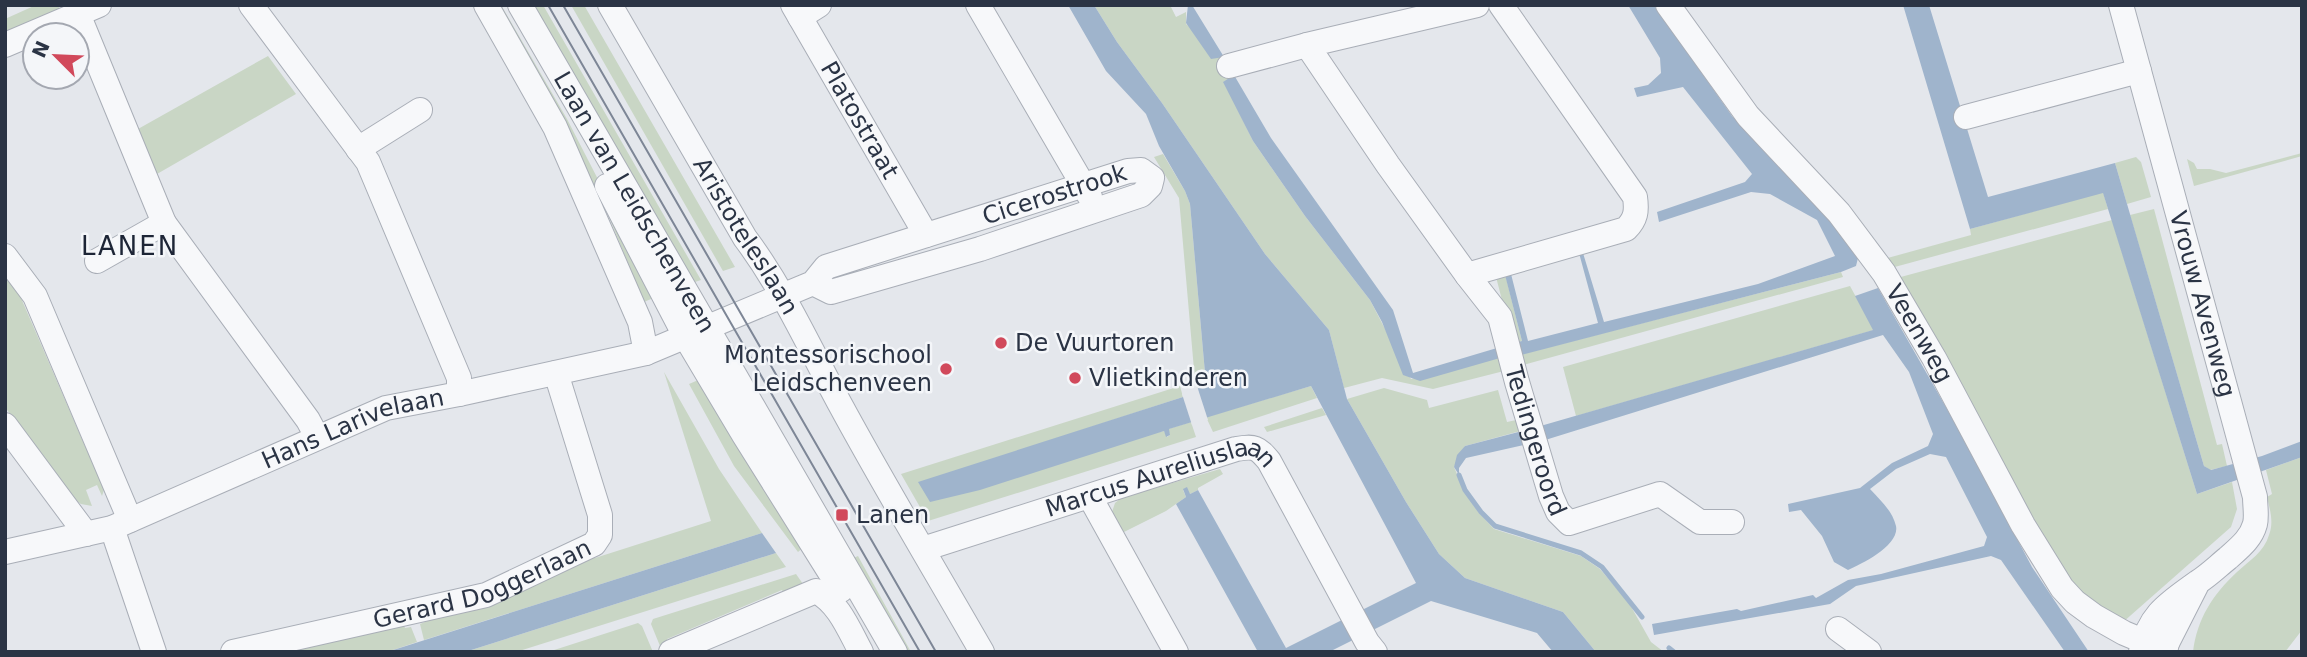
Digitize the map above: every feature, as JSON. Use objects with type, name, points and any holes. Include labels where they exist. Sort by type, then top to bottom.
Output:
[{"type":"street","points":[[251,5],[368,162],[459,378],[459,394]]},
{"type":"street","points":[[486,5],[555,127],[640,322],[646,353]]},
{"type":"street","name":"Laan van Leidschenveen","points":[[505,5],[696,331],[895,652]]},
{"type":"street","name":"Laan van Leidschenveen","points":[[520,5],[696,331],[744,435],[879,652]]},
{"type":"street","name":"Aristoteleslaan","points":[[610,5],[739,228],[783,296],[841,406],[982,652]]},
{"type":"street","points":[[978,5],[1098,210]]},
{"type":"street","points":[[1229,66],[1477,5]]},
{"type":"street","points":[[1467,275],[1626,229],[1633,222],[1637,210],[1635,197],[1501,5]]},
{"type":"street","name":"Veenweg","points":[[1668,5],[1748,116],[1839,213],[1884,273],[1934,358],[2017,516],[2062,588],[2094,616],[2154,647]]},
{"type":"street","name":"Vrouw Avenweg","points":[[2122,5],[2255,497],[2256,522],[2250,537],[2198,582],[2175,597],[2153,619],[2154,647]]},
{"type":"street","name":"Platostraat","points":[[804,9],[926,235]]},
{"type":"street","points":[[5,45],[88,10],[164,223],[308,420],[317,437]]},
{"type":"street","name":"Tedingeroord","points":[[1307,45],[1388,164],[1500,317],[1532,435],[1558,512],[1569,523],[1660,494],[1700,522],[1732,522]]},
{"type":"street","points":[[1966,117],[2139,71]]},
{"type":"street","points":[[358,149],[420,110]]},
{"type":"street","name":"Cicerostrook","points":[[696,331],[813,283],[826,267],[1136,169],[1152,178],[1146,192],[980,249],[831,292],[813,283]]},
{"type":"street","points":[[97,261],[164,223]]},
{"type":"street","points":[[5,256],[35,296],[121,524],[154,652]]},
{"type":"street","name":"Hans Larivelaan","points":[[5,552],[121,524],[386,408],[646,353],[696,331]]},
{"type":"street","name":"Gerard Doggerlaan","points":[[233,652],[486,595],[594,544],[600,535],[600,515],[556,373]]},
{"type":"street","points":[[5,425],[86,534]]},
{"type":"street","name":"Marcus Aureliuslaan","points":[[923,549],[1236,449],[1258,449],[1269,461],[1371,647]]},
{"type":"street","points":[[1090,497],[1176,652]]},
{"type":"street","points":[[671,652],[816,591],[836,607],[861,652]]},
{"type":"street","points":[[1838,629],[1869,652]]},
{"type":"green space","points":[[36,5],[58,5],[61,13],[42,21],[21,21],[21,30],[5,37],[5,19]]},
{"type":"green space","points":[[494,5],[501,5],[567,119],[658,296],[644,302],[597,188],[590,190]]},
{"type":"green space","points":[[528,5],[543,5],[701,280],[689,284]]},
{"type":"green space","points":[[571,5],[584,5],[735,267],[723,271]]},
{"type":"green space","points":[[1094,5],[1170,5],[1176,17],[1186,12],[1186,24],[1224,57],[1234,75],[1224,82],[1253,141],[1305,216],[1370,300],[1411,379],[1499,358],[1504,371],[1433,389],[1382,378],[1344,388],[1329,330],[1265,254]]},
{"type":"green space","points":[[268,56],[296,94],[157,174],[138,129]]},
{"type":"green space","points":[[2302,153],[2302,156],[2194,186],[2187,159],[2194,163],[2197,169],[2226,173]]},
{"type":"green space","points":[[1163,154],[1190,204],[1206,384],[1198,390],[1179,198],[1154,157]]},
{"type":"green space","points":[[2136,157],[2141,162],[2151,197],[2127,204],[2115,163]]},
{"type":"green space","points":[[2103,192],[2108,209],[1891,268],[1884,259],[1971,235],[1970,229]]},
{"type":"green space","points":[[2154,209],[2217,445],[2222,444],[2227,466],[2210,470],[2204,466],[2130,215]]},
{"type":"green space","points":[[2112,220],[2197,494],[2232,482],[2237,509],[2231,527],[2122,623],[2075,593],[1897,278]]},
{"type":"green space","points":[[1504,270],[1522,341],[1519,342],[1522,354],[1841,272],[1843,277],[1523,365],[1518,362],[1495,273]]},
{"type":"green space","points":[[5,276],[21,298],[104,490],[102,496],[97,485],[86,490],[92,506],[81,504],[71,497],[5,407]]},
{"type":"green space","points":[[1850,286],[1874,330],[1576,416],[1563,367]]},
{"type":"green space","points":[[664,372],[719,469],[762,533],[424,640],[420,624],[592,554],[595,558],[711,521]]},
{"type":"green space","points":[[703,378],[806,545],[798,552],[734,466],[689,384]]},
{"type":"green space","points":[[1180,386],[1183,397],[919,483],[1164,431],[1167,437],[1170,435],[1168,429],[1191,422],[1196,437],[928,521],[901,474]]},
{"type":"green space","points":[[1311,386],[1317,398],[1213,432],[1206,417]]},
{"type":"green space","points":[[1384,388],[1427,400],[1429,408],[1498,390],[1507,422],[1521,419],[1524,430],[1465,446],[1454,467],[1464,491],[1494,529],[1581,556],[1600,569],[1629,603],[1651,642],[1664,652],[1596,652],[1563,612],[1465,578],[1439,554],[1347,399]]},
{"type":"green space","points":[[1322,408],[1326,415],[1267,432],[1264,427]]},
{"type":"green space","points":[[2302,457],[2302,630],[2285,652],[2193,652],[2202,618],[2214,598],[2267,541],[2271,521],[2267,497],[2272,494],[2266,470]]},
{"type":"green space","points":[[1220,469],[1223,474],[1190,494],[1183,490],[1186,497],[1166,511],[1122,533],[1112,512],[1115,503],[1121,498]]},
{"type":"green space","points":[[776,553],[786,567],[516,652],[465,652]]},
{"type":"green space","points":[[858,556],[911,652],[902,652],[849,560]]},
{"type":"green space","points":[[796,574],[803,584],[785,596],[782,590],[667,639],[669,646],[662,649],[660,646],[651,624],[653,619]]},
{"type":"green space","points":[[402,620],[405,628],[411,627],[417,642],[387,652],[259,652]]},
{"type":"green space","points":[[638,623],[642,626],[653,652],[548,652]]},
{"type":"water","points":[[1068,5],[1094,5],[1265,254],[1329,330],[1347,399],[1439,554],[1465,578],[1563,612],[1596,652],[1553,652],[1537,633],[1431,601],[1329,652],[1258,652],[1176,504],[1186,497],[1183,489],[1187,487],[1190,494],[1198,490],[1286,648],[1416,583],[1311,386],[1169,429],[1170,435],[1166,437],[1164,431],[980,490],[930,502],[918,482],[1183,397],[1206,384],[1190,204],[1159,146],[1146,114],[1106,71]]},
{"type":"water","points":[[1188,5],[1192,5],[1224,57],[1211,59],[1186,23]]},
{"type":"water","points":[[1628,5],[1654,5],[1732,116],[1827,214],[1858,258],[1856,266],[1521,355],[1518,342],[1522,341],[1505,275],[1511,274],[1528,341],[1598,323],[1579,253],[1583,253],[1604,322],[1758,284],[1835,256],[1817,220],[1770,194],[1751,192],[1659,222],[1657,212],[1745,182],[1752,174],[1683,87],[1637,97],[1634,88],[1648,85],[1661,73],[1660,58]]},
{"type":"water","points":[[1903,5],[1929,5],[1988,197],[2115,163],[2204,466],[2211,470],[2262,456],[2302,441],[2302,457],[2197,494],[2103,193],[1970,229]]},
{"type":"water","points":[[1234,75],[1271,138],[1393,310],[1413,373],[1497,348],[1500,358],[1420,381],[1403,375],[1382,322],[1370,300],[1305,216],[1253,141],[1223,82]]},
{"type":"water","points":[[1878,288],[1959,430],[2032,567],[2089,652],[2065,652],[2001,560],[1991,556],[1856,586],[1830,604],[1654,635],[1652,624],[1737,609],[1741,611],[1813,595],[1816,598],[1848,580],[1881,574],[1984,546],[1987,537],[1946,457],[1930,454],[1896,469],[1870,489],[1892,515],[1896,533],[1879,553],[1848,570],[1834,562],[1822,536],[1801,510],[1789,512],[1788,504],[1860,488],[1892,463],[1928,446],[1933,434],[1909,372],[1883,335],[1542,441],[1466,458],[1459,468],[1459,475],[1454,467],[1457,455],[1465,446],[1873,330],[1855,296]]},
{"type":"water","points":[[762,533],[776,553],[465,652],[387,652]]},
{"type":"pier","points":[[1197,386],[1208,420],[1192,425],[1182,394]]},
{"type":"waterway","points":[[1459,475],[1465,490],[1495,526],[1581,553],[1602,567],[1642,617]]},
{"type":"waterway","points":[[1669,648],[1674,652]]},
{"type":"tram line","points":[[548,5],[920,652]]},
{"type":"tram line","points":[[563,5],[936,652]]},
{"type":"place","name":"De Vuurtoren","points":[[1001,343]]},
{"type":"place","name":"Montessorischool Leidschenveen","points":[[946,369]]},
{"type":"place","name":"Vlietkinderen","points":[[1075,378]]},
{"type":"place","name":"Lanen","points":[[842,515]]},
{"type":"district","name":"LANEN","points":[[130,246]]}]
